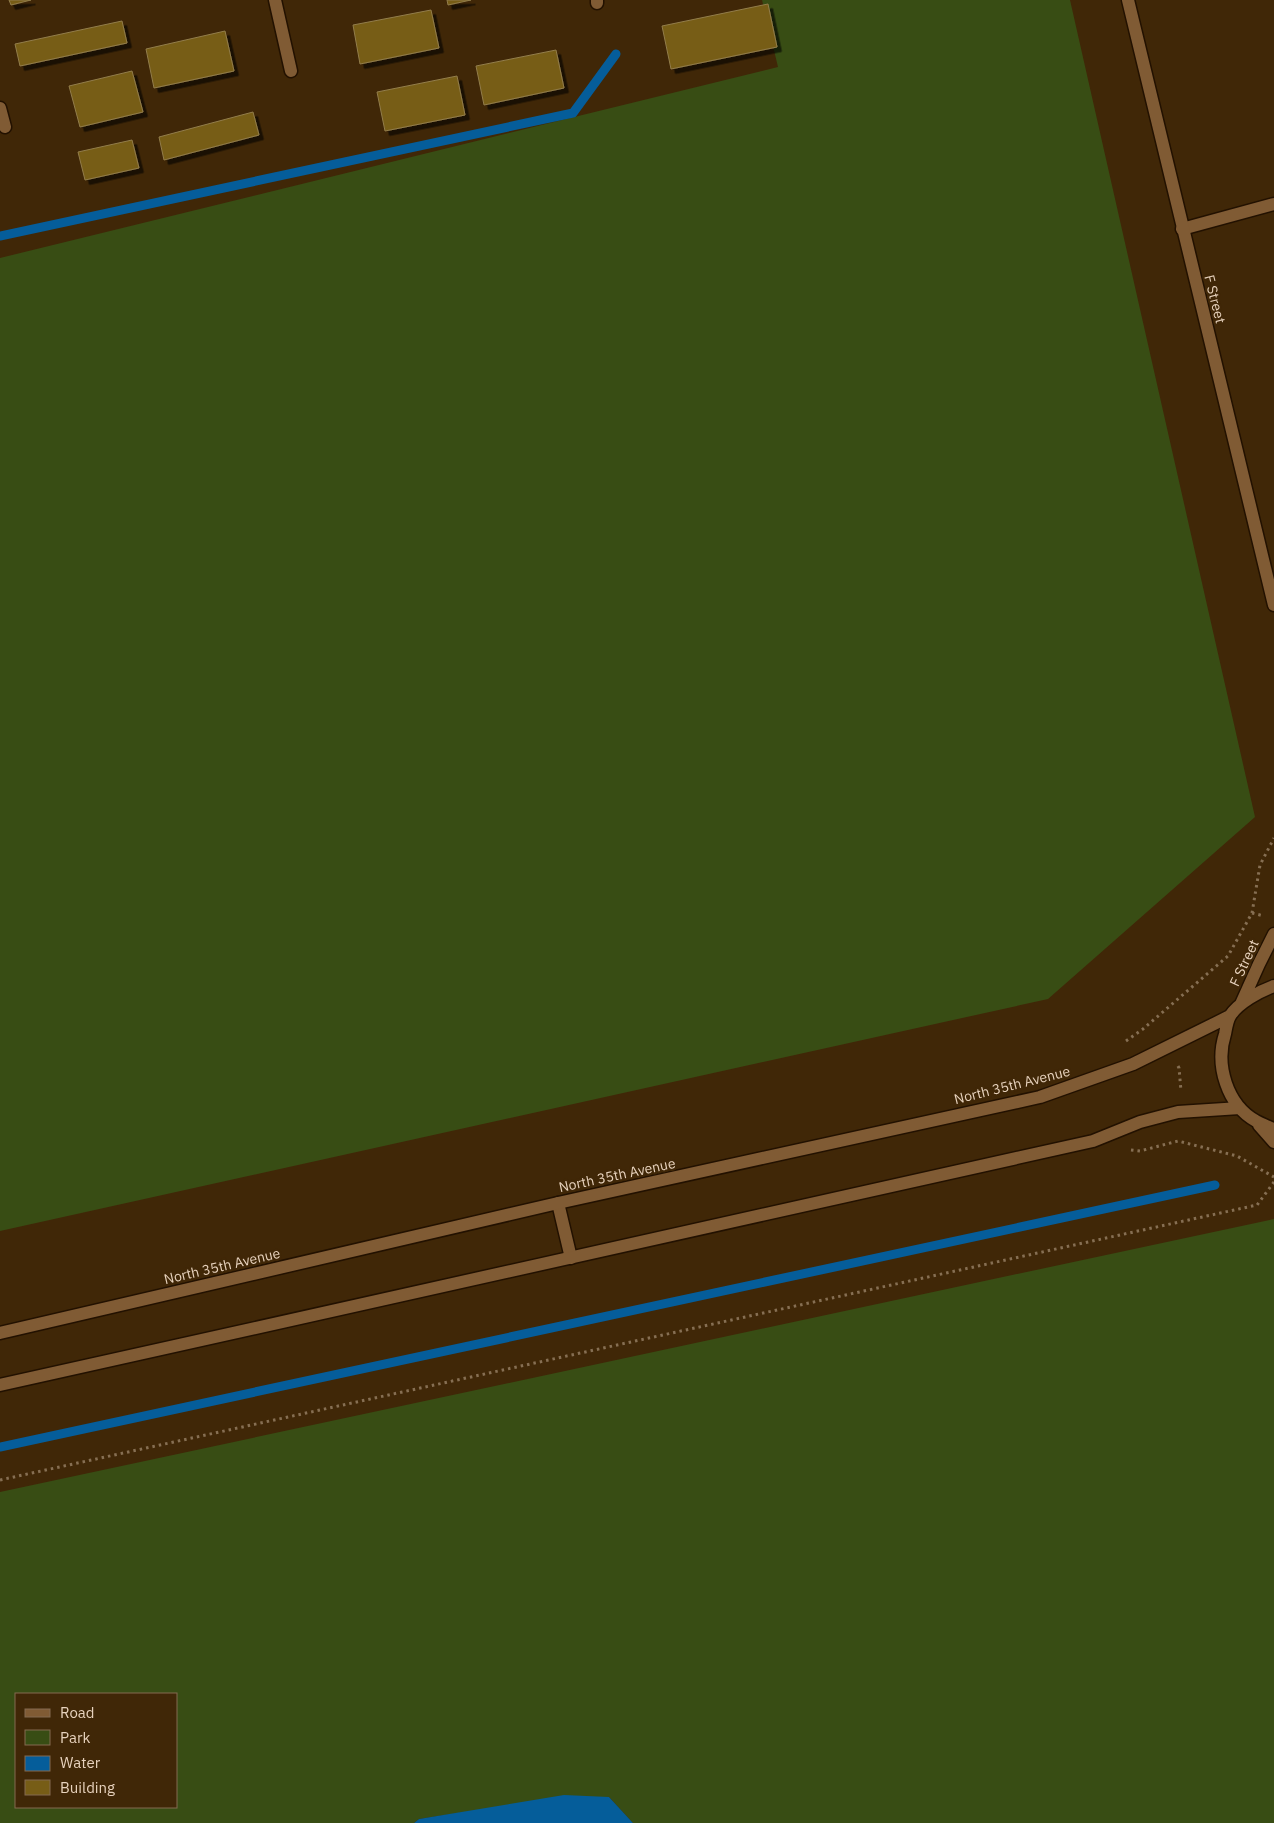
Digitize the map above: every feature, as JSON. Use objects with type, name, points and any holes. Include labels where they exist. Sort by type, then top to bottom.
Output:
[{"type":"street","points":[[276,0],[291,71]]},
{"type":"street","name":"F Street","points":[[1128,0],[1274,604]]},
{"type":"street","points":[[0,108],[5,127]]},
{"type":"street","points":[[1182,229],[1274,204]]},
{"type":"street","name":"F Street","points":[[1241,1006],[1274,934]]},
{"type":"street","name":"North 35th Avenue","points":[[0,1333],[558,1203],[1040,1097],[1133,1064],[1230,1016],[1258,992],[1274,986]]},
{"type":"street","points":[[1230,1016],[1221,1046],[1221,1068],[1228,1089],[1240,1108],[1274,1142]]},
{"type":"street","points":[[0,1385],[1093,1141],[1140,1122],[1178,1112],[1240,1108]]},
{"type":"street","points":[[1255,1121],[1274,1129]]},
{"type":"street","points":[[558,1203],[571,1258]]},
{"type":"path","points":[[1122,1043],[1144,1029],[1228,956],[1252,913],[1260,865],[1274,838]]},
{"type":"path","points":[[1180,1068],[1181,1094]]},
{"type":"path","points":[[1140,1152],[1178,1141],[1237,1156],[1274,1177]]},
{"type":"path","points":[[0,1480],[1256,1205],[1274,1182]]},
{"type":"green space","points":[[762,0],[1070,0],[1255,817],[1048,999],[0,1231],[0,258],[778,67]]},
{"type":"green space","points":[[1274,1219],[1274,1823],[633,1823],[609,1797],[479,1810],[419,1819],[414,1823],[0,1823],[0,1492]]},
{"type":"water","points":[[564,1795],[609,1797],[633,1823],[414,1823],[419,1819]]},
{"type":"building","points":[[9,0],[31,0],[11,5]]},
{"type":"building","points":[[447,0],[471,0],[448,5]]},
{"type":"building","points":[[768,4],[777,47],[671,69],[662,26]]},
{"type":"building","points":[[431,10],[439,48],[360,64],[353,25]]},
{"type":"building","points":[[122,21],[127,43],[20,66],[15,44]]},
{"type":"building","points":[[225,31],[234,71],[154,88],[146,49]]},
{"type":"building","points":[[556,50],[564,88],[484,105],[476,66]]},
{"type":"building","points":[[132,71],[143,112],[80,127],[69,86]]},
{"type":"building","points":[[457,76],[465,115],[385,131],[377,92]]},
{"type":"building","points":[[253,112],[259,135],[164,160],[159,137]]},
{"type":"building","points":[[132,140],[139,168],[85,180],[78,152]]},
{"type":"waterway","points":[[0,236],[573,113],[616,54]]},
{"type":"waterway","points":[[0,1447],[1215,1185]]}]
